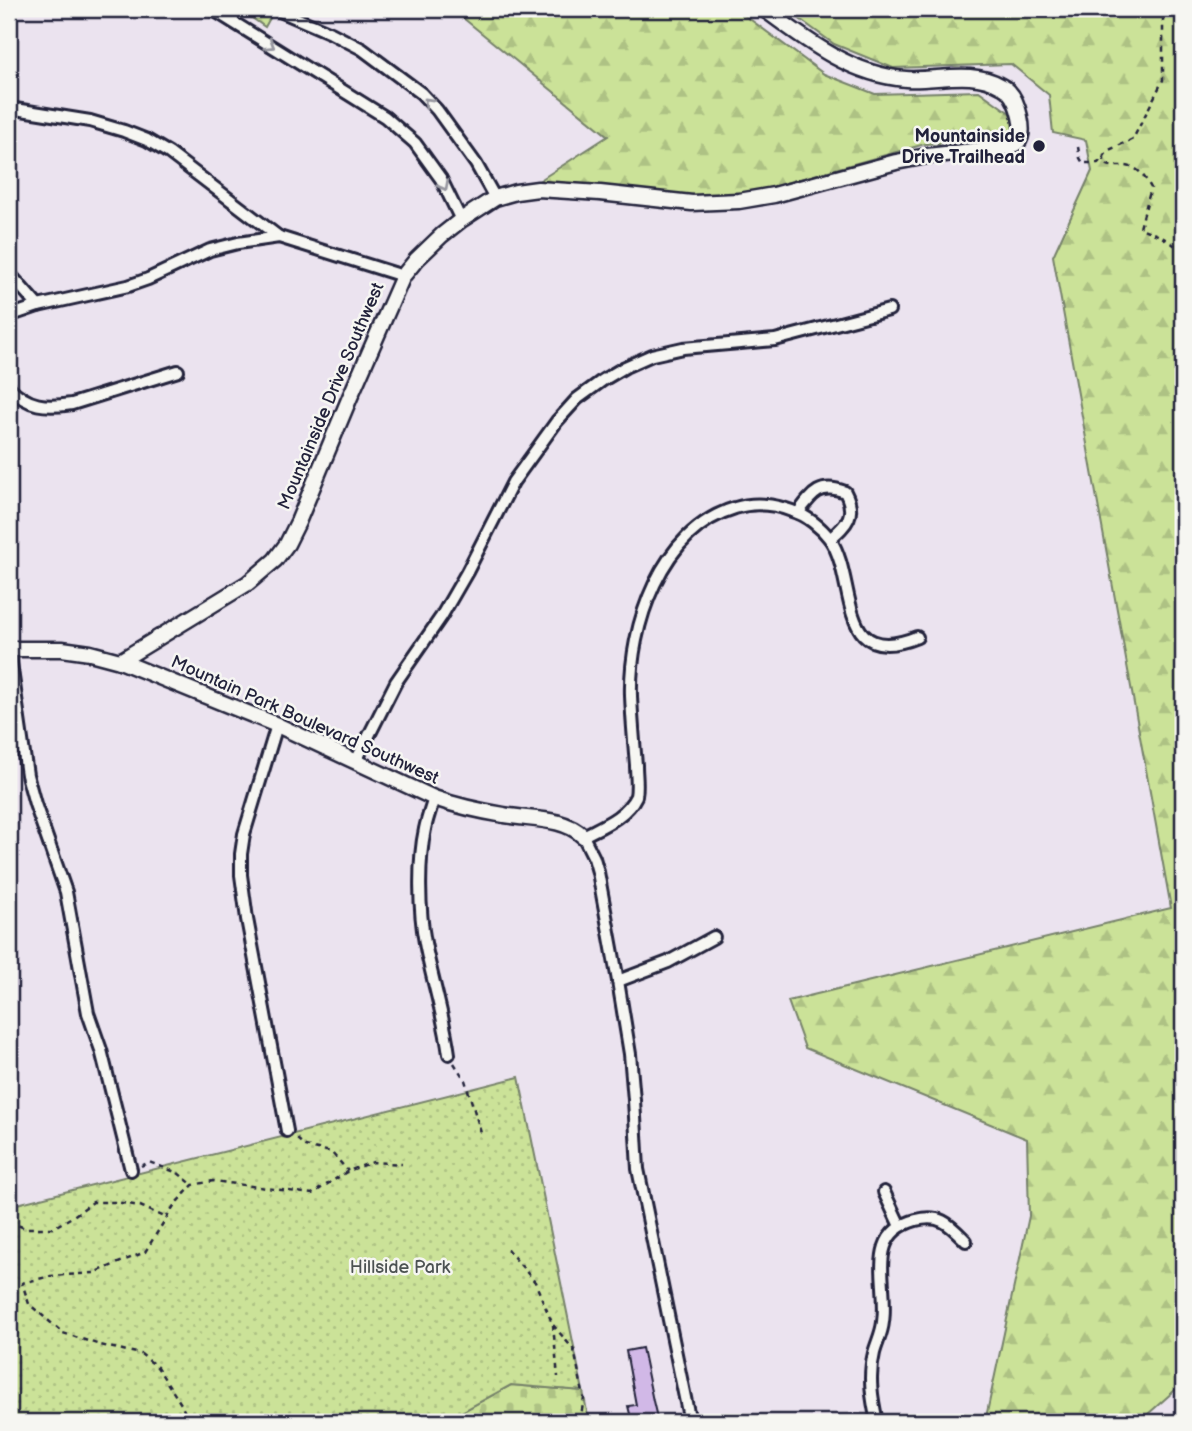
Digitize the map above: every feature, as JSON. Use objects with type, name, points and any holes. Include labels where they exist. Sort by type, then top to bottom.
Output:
[{"type":"street","points":[[212,9],[385,117],[415,143],[441,179],[461,220]]},
{"type":"street","points":[[275,9],[362,49],[421,93],[437,110],[476,164],[495,198]]},
{"type":"street","name":"Mountainside Drive Southwest","points":[[120,661],[248,583],[275,560],[298,522],[402,276],[442,235],[495,198],[538,189],[600,192],[692,203],[740,201],[774,195],[896,162],[1009,147],[1018,142],[1021,136],[1021,120],[1015,100],[1009,91],[997,84],[967,77],[907,79],[866,70],[827,53],[764,9]]},
{"type":"street","points":[[9,108],[90,121],[147,140],[169,153],[279,237],[402,276]]},
{"type":"street","points":[[9,316],[38,306],[128,286],[210,250],[279,237]]},
{"type":"street","points":[[9,273],[38,306]]},
{"type":"street","points":[[356,761],[396,682],[441,617],[467,572],[513,482],[556,421],[577,399],[625,367],[652,355],[684,348],[775,340],[889,310]]},
{"type":"street","points":[[9,387],[28,401],[40,406],[55,407],[178,370]]},
{"type":"street","points":[[798,513],[808,498],[826,487],[845,492],[850,502],[850,515],[845,526],[830,539]]},
{"type":"street","points":[[690,1422],[638,1169],[634,1100],[618,981],[598,872],[583,836],[618,817],[633,803],[636,796],[631,694],[633,653],[639,629],[664,566],[677,548],[708,519],[738,507],[760,505],[778,506],[798,513],[814,523],[830,539],[843,571],[853,618],[863,635],[881,644],[904,642],[917,637]]},
{"type":"street","points":[[9,649],[27,775],[63,878],[86,1004],[101,1050],[131,1170]]},
{"type":"street","name":"Mountain Park Boulevard Southwest","points":[[9,649],[62,649],[120,661],[277,725],[434,798],[508,816],[564,824],[583,836]]},
{"type":"street","points":[[277,725],[244,834],[241,875],[287,1130]]},
{"type":"street","points":[[434,798],[422,850],[422,915],[425,942],[449,1054]]},
{"type":"street","points":[[618,981],[668,962],[714,937]]},
{"type":"street","points":[[884,1192],[900,1226]]},
{"type":"street","points":[[877,1422],[870,1384],[874,1352],[883,1322],[883,1259],[887,1238],[900,1226],[930,1217],[947,1223],[966,1241]]},
{"type":"path","points":[[1077,147],[1083,163],[1098,163],[1109,150],[1133,139],[1163,80],[1164,9]]},
{"type":"path","points":[[1104,156],[1104,163],[1109,166],[1125,165],[1143,173],[1150,188],[1140,228],[1164,238],[1183,254]]},
{"type":"path","points":[[449,1054],[466,1080],[481,1133]]},
{"type":"path","points":[[287,1130],[305,1146],[331,1152],[348,1171]]},
{"type":"path","points":[[131,1170],[149,1162],[178,1173],[193,1185]]},
{"type":"path","points":[[189,1422],[181,1404],[157,1367],[141,1354],[63,1333],[29,1304],[22,1283],[51,1276],[93,1273],[145,1252],[175,1204],[193,1185],[213,1181],[312,1194],[348,1171],[373,1162],[402,1164]]},
{"type":"path","points":[[9,1222],[25,1228],[53,1228],[93,1202],[140,1206],[167,1218]]},
{"type":"path","points":[[507,1249],[534,1282],[553,1325],[575,1350],[584,1398],[580,1422]]},
{"type":"path","points":[[553,1325],[558,1377]]},
{"type":"green space","points":[[239,9],[275,9],[265,27]]},
{"type":"green space","points":[[452,9],[736,9],[824,74],[875,94],[979,91],[1018,119],[1019,139],[925,144],[739,196],[597,199],[534,184],[608,136]]},
{"type":"green space","points":[[786,9],[1183,9],[1183,1383],[1139,1422],[985,1422],[1029,1216],[1027,1139],[805,1048],[788,1001],[1171,908],[1053,256],[1092,171],[1086,140],[1053,133],[1049,95],[1011,64],[893,68],[834,44]]},
{"type":"green space","name":"Hillside Park","points":[[519,1077],[583,1391],[511,1385],[444,1422],[9,1422],[9,1206]]},
{"type":"green space","points":[[511,1385],[583,1391],[589,1422],[444,1422]]},
{"type":"building","points":[[642,1348],[658,1422],[632,1422],[628,1406],[636,1405],[626,1351]]},
{"type":"place","name":"Mountainside Drive Trailhead","points":[[1039,146]]}]
